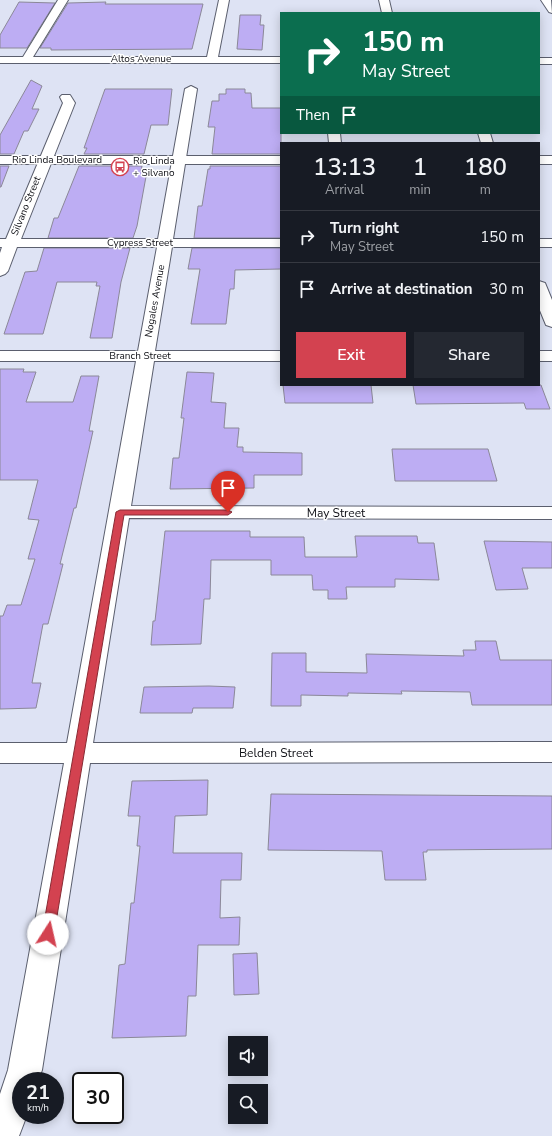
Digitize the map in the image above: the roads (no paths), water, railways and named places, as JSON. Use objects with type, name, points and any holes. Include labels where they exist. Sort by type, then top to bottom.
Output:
[{"type":"street","points":[[26,60],[63,0]]},
{"type":"street","points":[[212,59],[224,0]]},
{"type":"street","points":[[384,0],[387,12]]},
{"type":"street","points":[[546,0],[552,10]]},
{"type":"street","name":"Altos Avenue","points":[[0,60],[280,60]]},
{"type":"street","points":[[540,61],[552,61]]},
{"type":"street","name":"Nogales Avenue","points":[[24,1072],[191,89]]},
{"type":"street","name":"Silvano Street","points":[[0,271],[6,243],[69,103],[66,97]]},
{"type":"street","name":"Rio Linda Boulevard","points":[[0,160],[280,160]]},
{"type":"street","points":[[540,160],[552,160]]},
{"type":"street","name":"Cypress Street","points":[[6,243],[280,243]]},
{"type":"street","points":[[540,244],[552,244]]},
{"type":"street","points":[[540,289],[552,322]]},
{"type":"street","name":"Branch Street","points":[[0,356],[280,356]]},
{"type":"street","points":[[540,356],[552,356]]},
{"type":"street","name":"May Street","points":[[120,512],[552,513]]},
{"type":"street","name":"Belden Street","points":[[0,753],[552,752]]},
{"type":"street","name":"Nogales Avenue","points":[[2,1136],[12,1108]]},
{"type":"place","name":"Rio Linda + Silvano","points":[[120,167]]}]
